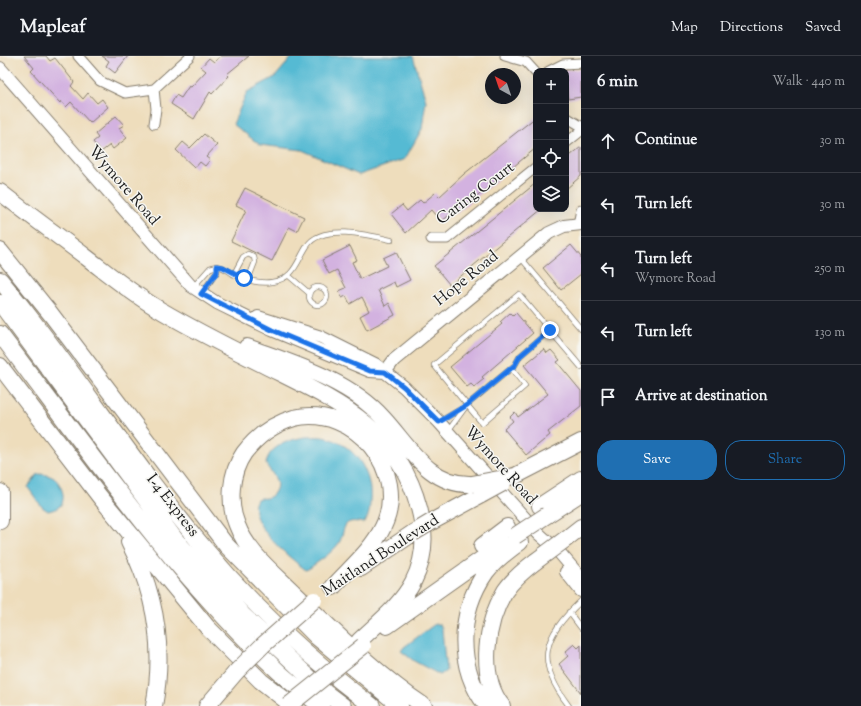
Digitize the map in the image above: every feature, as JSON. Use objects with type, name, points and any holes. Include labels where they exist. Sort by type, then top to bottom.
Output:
[{"type":"highway","points":[[0,192],[134,293],[194,330],[339,403],[364,420],[383,439],[397,459],[415,492],[422,518],[424,533],[420,564],[407,592],[361,643],[288,706]]},
{"type":"highway","points":[[0,251],[55,319],[226,545],[317,637],[400,706]]},
{"type":"highway","name":"I-4 Express","points":[[0,280],[205,549],[290,638],[372,706]]},
{"type":"highway","points":[[134,293],[194,323],[336,383],[359,398],[382,417],[412,453],[433,474],[476,490]]},
{"type":"highway","name":"I-4 Express","points":[[0,303],[176,538],[243,615],[327,694],[344,706]]},
{"type":"highway","points":[[0,334],[130,506],[180,568],[225,619],[280,673],[321,706]]},
{"type":"highway","points":[[0,366],[100,497],[208,628],[261,681],[293,706]]},
{"type":"highway","points":[[333,587],[369,549],[384,526],[390,500],[387,474],[376,450],[360,433],[340,422],[317,417],[294,418],[273,426],[254,440],[241,458],[233,480],[231,503],[237,526],[251,548],[260,558],[335,633],[376,670],[424,706]]},
{"type":"highway","name":"Maitland Boulevard","points":[[207,706],[236,672],[263,645],[314,600],[433,521],[476,490],[515,476],[581,442]]},
{"type":"highway","points":[[546,514],[581,479]]},
{"type":"highway","points":[[0,492],[0,521]]},
{"type":"highway","points":[[361,643],[514,535],[581,493]]},
{"type":"highway","points":[[100,497],[134,553],[154,607],[160,659],[154,706]]},
{"type":"highway","points":[[546,514],[581,502]]},
{"type":"highway","points":[[502,706],[490,677],[487,651],[491,628],[506,590],[519,574],[581,527]]},
{"type":"highway","points":[[487,706],[477,692],[466,661],[464,630],[472,598],[486,572],[498,559],[514,535]]},
{"type":"main road","name":"Wymore Road","points":[[0,68],[174,269],[197,291],[272,330],[370,371],[385,372],[404,387],[439,422],[539,534],[558,551],[581,578]]},
{"type":"main road","name":"Hope Road","points":[[385,372],[394,360],[549,233],[557,228],[580,224]]},
{"type":"main road","name":"Wymore Road","points":[[539,534],[552,555],[581,591]]},
{"type":"street","points":[[78,56],[100,81],[125,93],[154,89],[190,56]]},
{"type":"street","points":[[505,56],[526,62],[533,70]]},
{"type":"street","points":[[555,68],[563,64],[581,63]]},
{"type":"street","points":[[154,89],[156,109],[154,124]]},
{"type":"street","points":[[569,118],[581,126]]},
{"type":"street","points":[[569,140],[581,130]]},
{"type":"street","name":"Caring Court","points":[[432,239],[447,239],[533,169]]},
{"type":"street","points":[[580,224],[581,210]]},
{"type":"lane","points":[[197,291],[210,268],[217,266],[223,267],[248,280],[272,282],[289,276],[299,264],[307,246],[320,236],[342,231],[391,240]]},
{"type":"lane","points":[[234,274],[244,256],[248,254],[254,256],[255,262],[248,280]]},
{"type":"lane","points":[[520,256],[581,328]]},
{"type":"lane","points":[[197,291],[217,272],[217,266]]},
{"type":"lane","points":[[289,276],[309,293],[309,300],[315,305],[322,305],[327,299],[326,292],[321,287],[314,288],[309,293]]},
{"type":"lane","points":[[511,368],[525,386],[482,422],[434,365],[519,294],[581,367]]},
{"type":"lane","points":[[439,422],[467,405],[511,368],[520,356],[550,330]]},
{"type":"lane","points":[[448,432],[467,405]]},
{"type":"lane","points":[[569,706],[556,690],[548,672],[547,650],[555,629],[569,612],[581,602]]},
{"type":"lane","points":[[569,612],[581,628]]},
{"type":"water","points":[[293,56],[413,56],[426,101],[422,129],[405,159],[359,175],[302,150],[260,145],[233,124],[247,92],[275,77]]},
{"type":"water","points":[[306,437],[325,437],[346,447],[354,454],[365,471],[368,480],[370,504],[368,516],[365,521],[363,523],[351,522],[347,524],[336,547],[325,557],[306,570],[280,549],[271,539],[262,528],[254,508],[257,499],[270,497],[276,489],[277,485],[275,478],[266,464],[271,452],[281,444]]},
{"type":"water","points":[[38,474],[54,478],[61,487],[63,499],[60,506],[57,508],[48,511],[42,507],[29,489],[28,487]]},
{"type":"water","points":[[435,624],[440,624],[442,629],[446,671],[440,675],[414,661],[401,651],[404,647]]},
{"type":"building","points":[[24,56],[46,56],[50,61],[55,58],[74,82],[71,86],[83,99],[88,93],[97,103],[102,99],[108,107],[90,123],[71,102],[66,107],[61,101],[60,103],[31,71],[34,68]]},
{"type":"building","points":[[102,56],[128,56],[115,73],[106,66],[109,61]]},
{"type":"building","points":[[221,56],[249,56],[227,74],[229,76],[212,94],[210,92],[194,119],[171,104],[176,95],[181,98],[189,86],[191,87],[206,71],[201,67],[209,58],[214,62]]},
{"type":"building","points":[[581,69],[581,97],[569,99],[569,70]]},
{"type":"building","points":[[116,116],[124,125],[119,128],[127,138],[113,149],[110,145],[101,152],[93,142],[98,138],[95,134]]},
{"type":"building","points":[[533,119],[533,150],[456,214],[454,211],[441,222],[431,210],[406,233],[391,214],[402,205],[407,211],[420,200],[423,203],[435,193],[439,197],[464,174]]},
{"type":"building","points":[[204,134],[217,145],[206,157],[210,160],[205,166],[200,162],[195,168],[176,150],[183,142],[190,148]]},
{"type":"building","points":[[581,147],[581,176],[569,186],[569,176],[569,157]]},
{"type":"building","points":[[533,185],[533,212],[538,212],[450,285],[434,266]]},
{"type":"building","points":[[245,188],[304,217],[297,231],[289,227],[272,261],[231,241],[246,210],[236,205]]},
{"type":"building","points":[[571,245],[581,257],[581,274],[561,290],[543,268]]},
{"type":"building","points":[[350,246],[357,260],[352,262],[360,279],[387,266],[383,258],[396,252],[410,280],[396,287],[394,282],[378,290],[385,306],[389,303],[395,315],[367,330],[360,316],[369,311],[362,297],[350,304],[346,296],[342,298],[339,291],[346,288],[337,270],[329,274],[322,260]]},
{"type":"building","points":[[510,313],[513,316],[516,313],[533,333],[482,377],[484,379],[474,387],[471,384],[467,387],[450,367],[502,324],[500,322]]},
{"type":"building","points":[[544,349],[547,353],[551,350],[560,360],[557,362],[581,391],[581,406],[548,432],[550,435],[526,455],[504,429],[513,421],[510,417],[515,412],[518,417],[548,394],[524,365]]},
{"type":"building","points":[[574,644],[578,648],[581,645],[581,693],[559,664],[568,656],[565,652]]},
{"type":"route","points":[[244,278],[223,267],[217,266],[217,272],[201,294],[272,330],[370,371],[385,372],[404,387],[439,422],[467,405],[515,365],[520,356],[550,330]]}]
